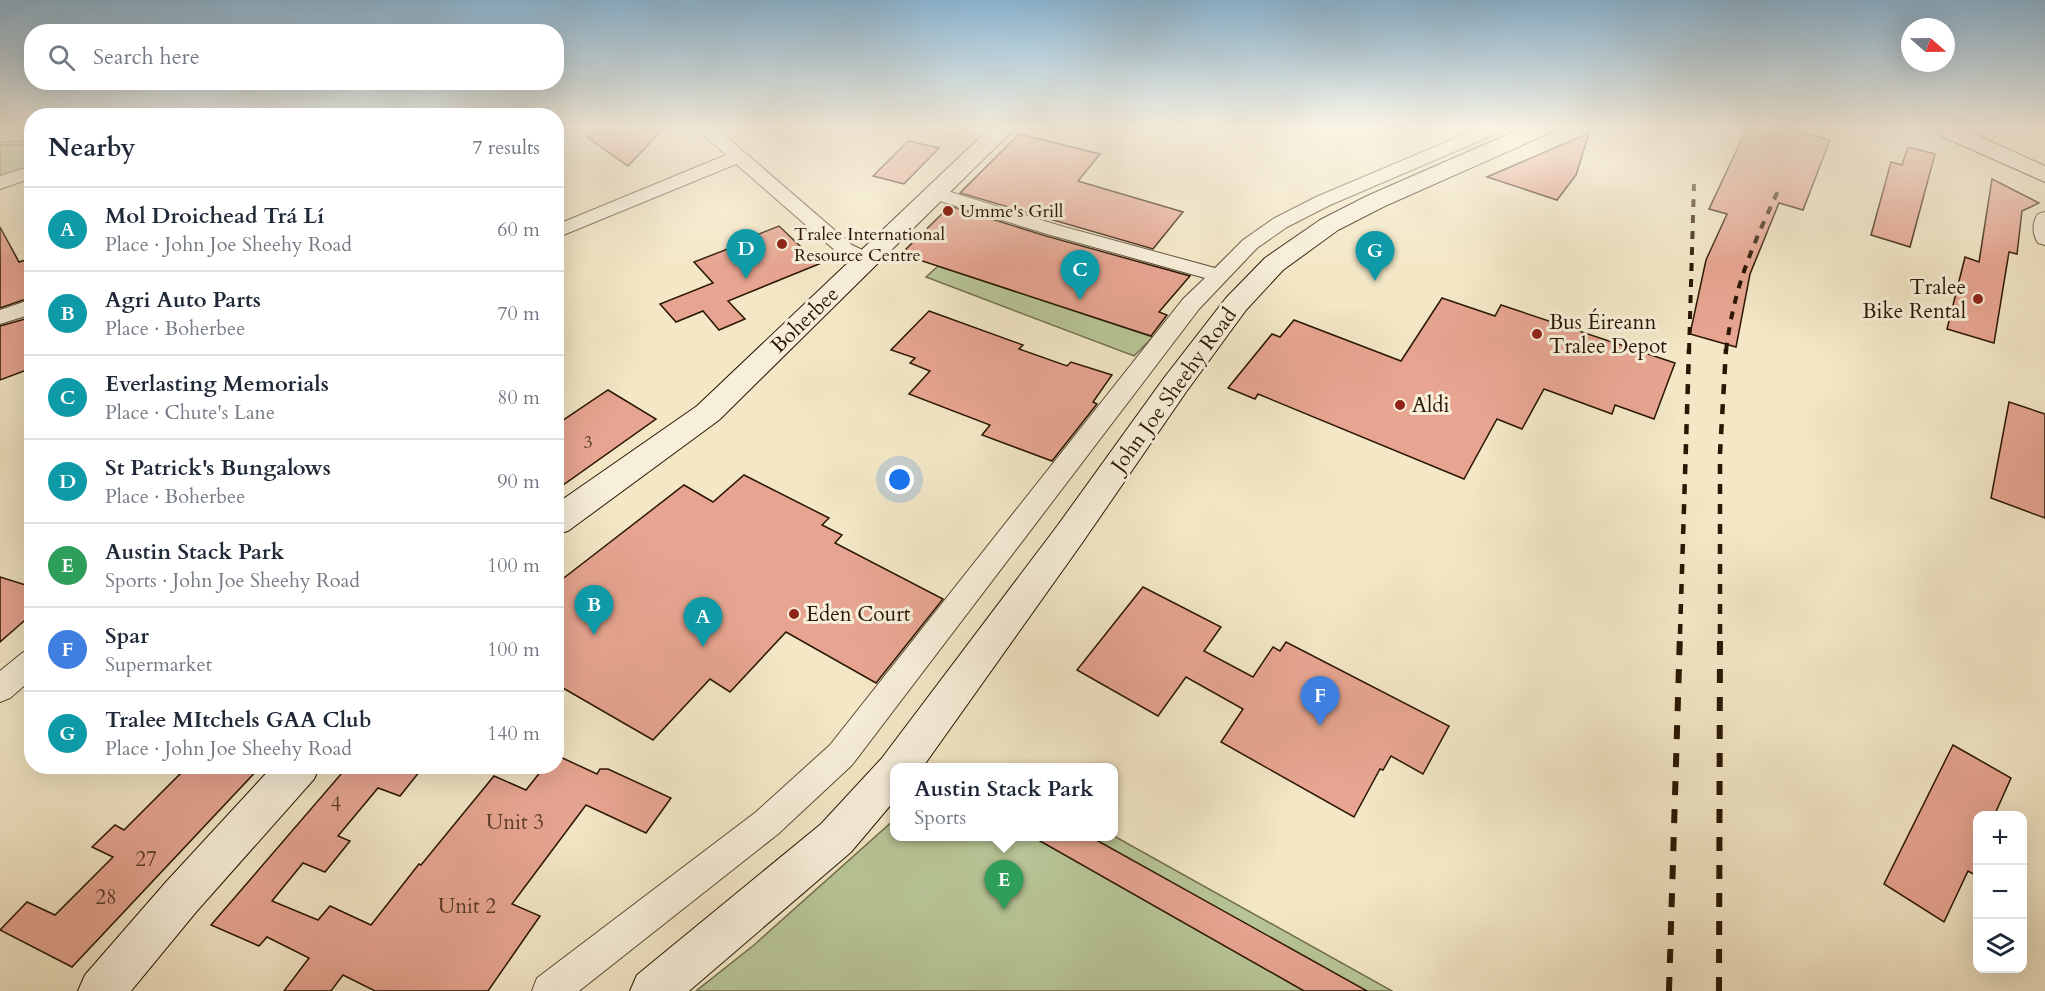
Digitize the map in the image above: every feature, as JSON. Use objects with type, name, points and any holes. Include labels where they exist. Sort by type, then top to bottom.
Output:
[{"type":"main road","name":"Boherbee","points":[[564,516],[708,413],[959,172]]},
{"type":"main road","name":"John Joe Sheehy Road","points":[[902,763],[1236,304],[1274,264],[1329,225],[1434,172]]},
{"type":"main road","points":[[101,991],[181,897],[293,774]]},
{"type":"main road","points":[[654,991],[836,838],[890,777]]},
{"type":"street","points":[[564,229],[701,172]]},
{"type":"street","points":[[756,172],[845,249],[868,260]]},
{"type":"street","points":[[550,991],[767,823],[841,755],[1191,304],[1217,275],[1250,244],[1280,223],[1323,201],[1401,172]]},
{"type":"street","points":[[0,183],[24,174]]},
{"type":"street","points":[[937,194],[1054,230],[1217,275]]},
{"type":"street","points":[[2045,218],[2043,222],[2045,240]]},
{"type":"street","points":[[0,317],[24,309]]},
{"type":"street","points":[[0,689],[24,668]]},
{"type":"green space","points":[[0,172],[14,172],[0,178]]},
{"type":"green space","points":[[938,266],[1153,337],[1134,356],[926,277]]},
{"type":"green space","points":[[890,824],[890,841],[1118,841],[1118,838],[1392,991],[696,991],[754,945]]},
{"type":"building","points":[[877,172],[915,172],[904,184],[873,176]]},
{"type":"building","points":[[981,172],[1085,172],[1078,181],[1183,212],[1153,249],[960,193]]},
{"type":"building","points":[[1498,172],[1577,172],[1557,200],[1487,177]]},
{"type":"building","points":[[1726,172],[1818,172],[1803,210],[1779,203],[1750,274],[1736,347],[1690,334],[1706,260],[1727,214],[1709,209]]},
{"type":"building","points":[[1888,172],[1930,172],[1910,247],[1871,235]]},
{"type":"building","points":[[1992,179],[2039,203],[2022,211],[2017,254],[2009,252],[1994,343],[1947,329],[1965,257],[1979,262]]},
{"type":"building","points":[[950,206],[1046,236],[1190,276],[1159,312],[1167,315],[1151,336],[901,254]]},
{"type":"building","points":[[779,226],[819,264],[728,301],[745,319],[719,330],[703,311],[676,322],[660,304],[713,283],[694,262],[751,240],[749,238]]},
{"type":"building","points":[[0,227],[19,262],[24,260],[24,300],[0,308]]},
{"type":"building","points":[[1442,298],[1495,316],[1501,305],[1675,363],[1654,419],[1615,405],[1612,414],[1544,389],[1522,429],[1497,419],[1464,479],[1258,394],[1255,399],[1228,388],[1272,334],[1280,337],[1294,320],[1401,361]]},
{"type":"building","points":[[929,311],[1023,345],[1019,349],[1067,366],[1071,362],[1112,375],[1093,402],[1097,404],[1052,461],[982,435],[990,425],[909,394],[930,371],[910,363],[915,358],[891,350]]},
{"type":"building","points":[[24,319],[24,371],[0,380],[0,326]]},
{"type":"building","points":[[608,390],[656,419],[564,484],[564,420]]},
{"type":"building","points":[[2009,402],[2045,414],[2045,518],[1991,498]]},
{"type":"building","points":[[744,475],[829,518],[822,525],[842,535],[835,543],[943,599],[876,683],[786,632],[730,692],[710,679],[653,740],[564,689],[564,578],[684,485],[713,502]]},
{"type":"building","points":[[0,577],[24,584],[24,621],[0,642]]},
{"type":"building","points":[[1143,587],[1221,627],[1204,651],[1253,677],[1273,647],[1280,651],[1286,642],[1449,726],[1423,774],[1391,756],[1383,770],[1380,769],[1354,817],[1221,742],[1243,709],[1186,677],[1158,716],[1077,670]]},
{"type":"building","points":[[1953,745],[2011,778],[1996,811],[1973,811],[1973,874],[1968,871],[1944,922],[1884,884]]},
{"type":"building","points":[[564,759],[597,774],[600,769],[608,769],[671,798],[646,833],[586,805],[512,904],[540,916],[488,991],[375,991],[343,975],[331,991],[284,991],[309,958],[267,937],[259,946],[211,925],[341,774],[418,774],[400,796],[378,788],[338,836],[350,841],[325,872],[303,863],[272,901],[318,920],[330,906],[371,925],[419,864],[421,865],[494,776],[526,790],[539,774],[564,774]]},
{"type":"building","points":[[180,774],[253,774],[72,967],[0,930],[27,902],[55,915],[113,857],[92,847],[115,825],[124,830]]},
{"type":"building","points":[[1040,841],[1098,841],[1367,991],[1304,991]]},
{"type":"railway","points":[[1689,351],[1694,184]]},
{"type":"railway","points":[[1726,351],[1729,328],[1745,267],[1779,189]]},
{"type":"railway","points":[[1680,634],[1689,349]]},
{"type":"railway","points":[[1720,633],[1720,453],[1726,349]]},
{"type":"railway","points":[[1669,991],[1680,633]]},
{"type":"railway","points":[[1719,991],[1720,633]]},
{"type":"place","name":"Umme's Grill","points":[[948,211]]},
{"type":"place","name":"Tralee International Resource Centre","points":[[782,244]]},
{"type":"place","name":"St Patrick's Bungalows","points":[[746,279]]},
{"type":"place","name":"Tralee MItchels GAA Club","points":[[1375,281]]},
{"type":"place","name":"Tralee Bike Rental","points":[[1978,299]]},
{"type":"place","name":"Everlasting Memorials","points":[[1080,300]]},
{"type":"place","name":"Bus Éireann Tralee Depot","points":[[1537,334]]},
{"type":"place","name":"Aldi","points":[[1400,405]]},
{"type":"place","name":"Eden Court","points":[[794,614]]},
{"type":"place","name":"Agri Auto Parts","points":[[594,635]]},
{"type":"place","name":"Mol Droichead Trá Lí","points":[[703,647]]},
{"type":"place","name":"Spar","points":[[1320,726]]},
{"type":"place","name":"Austin Stack Park","points":[[1004,910]]}]
